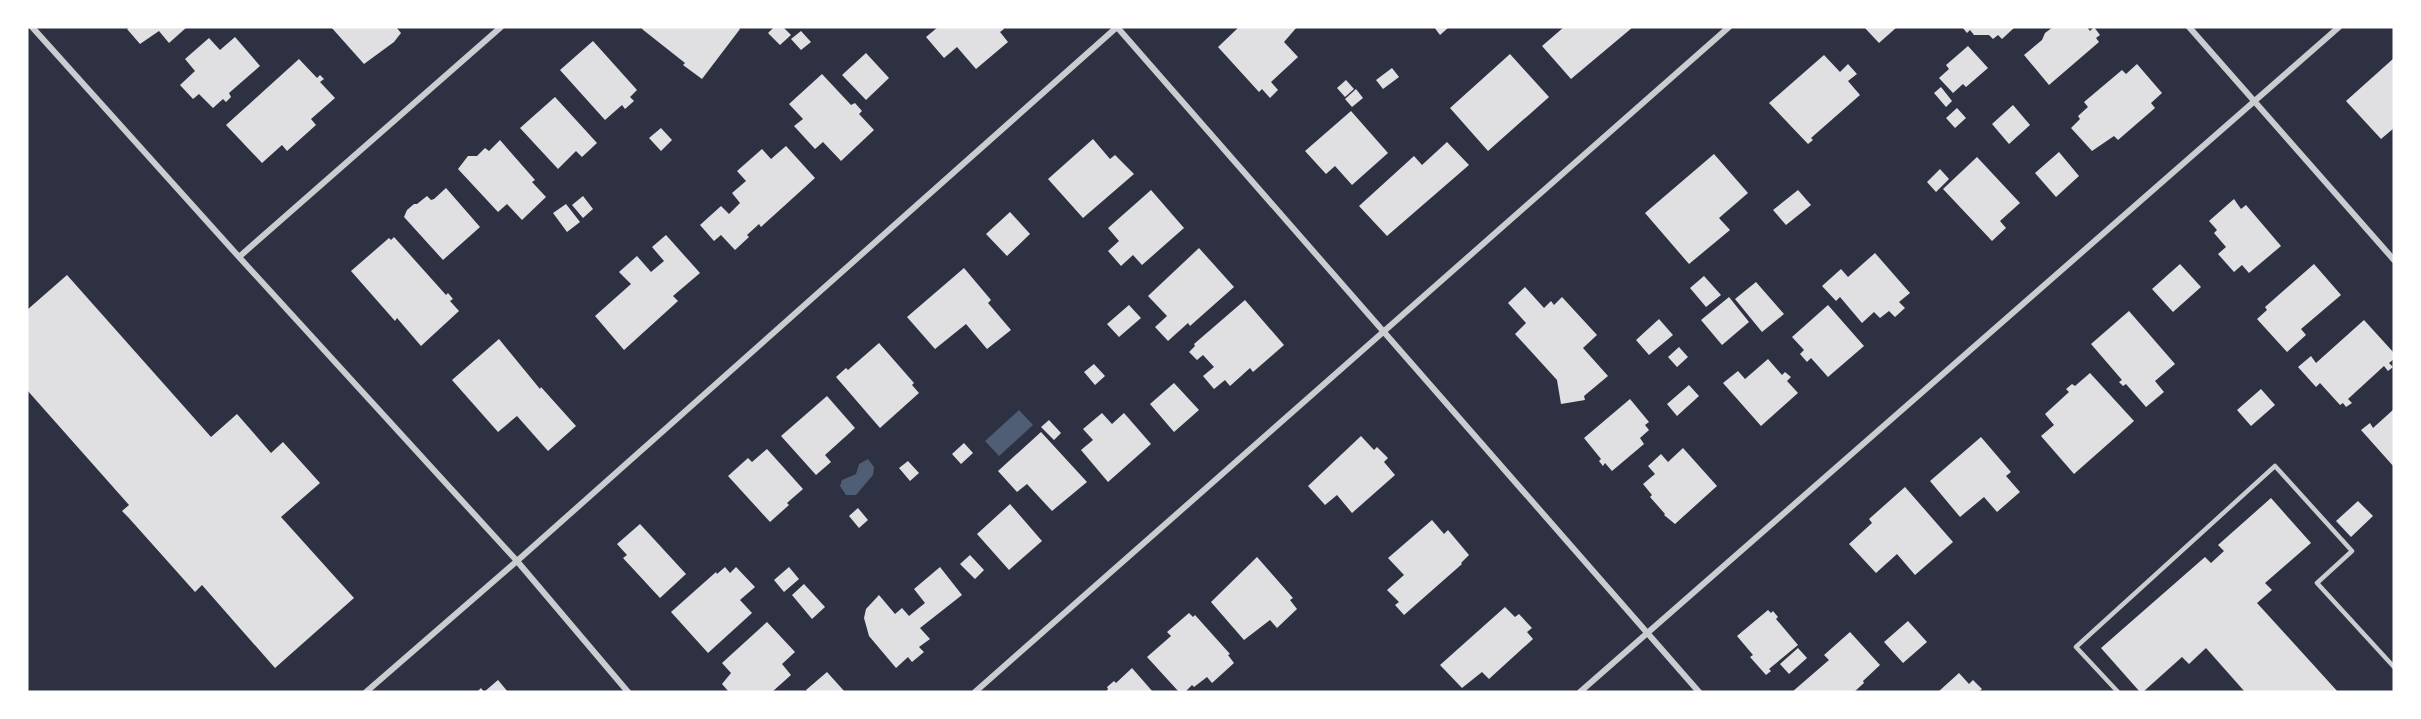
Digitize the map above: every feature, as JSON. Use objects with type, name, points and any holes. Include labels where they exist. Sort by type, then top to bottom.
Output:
[{"type":"street","points":[[32,27],[518,561],[628,692]]},
{"type":"street","points":[[239,257],[501,27]]},
{"type":"street","points":[[366,692],[518,561],[1117,27],[1700,692]]},
{"type":"street","points":[[975,692],[1729,27]]},
{"type":"street","points":[[2189,27],[2394,260]]},
{"type":"street","points":[[1580,692],[2339,27]]},
{"type":"lane","points":[[2118,692],[2076,647],[2275,466],[2352,551],[2317,584],[2394,667]]},
{"type":"water","points":[[1019,410],[1033,425],[999,456],[985,441]]},
{"type":"water","points":[[868,459],[874,467],[873,475],[856,495],[846,495],[840,486],[842,480],[856,474],[859,464]]},
{"type":"building","points":[[130,27],[187,27],[169,43],[159,31],[140,44],[127,29]]},
{"type":"building","points":[[331,27],[396,27],[401,33],[394,42],[364,64]]},
{"type":"building","points":[[643,27],[738,27],[740,29],[702,79],[642,29]]},
{"type":"building","points":[[774,27],[783,27],[791,35],[780,45],[768,33]]},
{"type":"building","points":[[938,27],[1002,27],[1004,29],[1000,32],[1008,42],[976,69],[957,47],[944,58],[926,37]]},
{"type":"building","points":[[1239,27],[1297,27],[1284,42],[1298,57],[1271,82],[1278,90],[1270,98],[1262,89],[1259,92],[1218,47]]},
{"type":"building","points":[[1434,27],[1449,27],[1440,35]]},
{"type":"building","points":[[1564,27],[1633,27],[1571,79],[1542,46]]},
{"type":"building","points":[[1864,27],[1897,27],[1879,43]]},
{"type":"building","points":[[1962,27],[2015,27],[2002,39],[1998,35],[1993,39],[1989,35],[1974,35],[1970,30],[1967,33]]},
{"type":"building","points":[[2053,27],[2087,27],[2090,31],[2094,27],[2100,35],[2096,38],[2099,42],[2049,85],[2024,55]]},
{"type":"building","points":[[801,31],[811,42],[801,50],[791,39]]},
{"type":"building","points":[[235,37],[260,66],[229,93],[231,97],[226,102],[223,99],[213,108],[199,94],[193,99],[180,85],[195,71],[185,59],[209,38],[220,50]]},
{"type":"building","points":[[593,41],[637,90],[630,97],[634,101],[625,109],[622,105],[605,120],[560,70]]},
{"type":"building","points":[[1968,46],[1988,68],[1966,87],[1963,84],[1953,93],[1939,78],[1949,69],[1946,65]]},
{"type":"building","points":[[866,53],[889,78],[866,100],[842,75]]},
{"type":"building","points":[[1510,54],[1549,97],[1488,151],[1450,108]]},
{"type":"building","points":[[1824,55],[1840,72],[1848,64],[1857,74],[1848,81],[1860,95],[1811,138],[1813,140],[1808,144],[1769,103]]},
{"type":"building","points":[[2394,58],[2394,128],[2381,139],[2346,101]]},
{"type":"building","points":[[299,59],[317,78],[320,75],[324,79],[320,82],[335,98],[311,119],[316,125],[287,151],[282,145],[262,163],[226,125]]},
{"type":"building","points":[[2137,64],[2162,93],[2151,103],[2155,108],[2118,140],[2114,136],[2092,151],[2071,128],[2080,119],[2078,116],[2088,107],[2084,102],[2122,70],[2126,74]]},
{"type":"building","points":[[1392,68],[1399,77],[1383,89],[1376,80]]},
{"type":"building","points":[[822,74],[851,105],[855,103],[862,111],[859,114],[874,130],[841,161],[823,142],[815,149],[794,126],[803,119],[789,104]]},
{"type":"building","points":[[1346,80],[1354,89],[1345,97],[1337,88]]},
{"type":"building","points":[[1941,87],[1952,101],[1946,107],[1934,93]]},
{"type":"building","points":[[1356,89],[1363,98],[1352,107],[1345,99]]},
{"type":"building","points":[[555,97],[597,143],[582,157],[576,151],[558,169],[520,128]]},
{"type":"building","points":[[2013,105],[2030,125],[2009,144],[1992,124]]},
{"type":"building","points":[[1957,108],[1966,118],[1955,128],[1946,118]]},
{"type":"building","points":[[1351,111],[1388,153],[1352,185],[1335,166],[1326,174],[1305,151]]},
{"type":"building","points":[[661,128],[672,140],[661,151],[649,138]]},
{"type":"building","points":[[1093,139],[1110,159],[1115,155],[1134,174],[1083,218],[1048,179]]},
{"type":"building","points":[[500,140],[535,180],[532,182],[546,197],[522,220],[507,204],[498,212],[458,169],[468,156],[477,156],[485,148],[489,151]]},
{"type":"building","points":[[1447,142],[1469,165],[1387,236],[1359,206],[1414,156],[1422,165]]},
{"type":"building","points":[[786,146],[815,178],[761,227],[759,224],[735,250],[721,235],[714,241],[700,225],[721,206],[729,214],[740,203],[732,193],[746,181],[737,171],[762,149],[771,159]]},
{"type":"building","points":[[2059,152],[2079,176],[2056,197],[2035,173]]},
{"type":"building","points":[[1714,154],[1748,193],[1719,218],[1730,230],[1689,264],[1645,213]]},
{"type":"building","points":[[1977,157],[2020,203],[2000,221],[2006,228],[1992,241],[1943,189]]},
{"type":"building","points":[[1940,169],[1949,179],[1936,192],[1927,182]]},
{"type":"building","points":[[446,188],[480,227],[443,260],[404,217],[407,210],[414,204],[427,196],[431,200],[434,199]]},
{"type":"building","points":[[1151,190],[1184,228],[1142,265],[1133,255],[1121,266],[1108,251],[1119,241],[1108,228]]},
{"type":"building","points":[[1798,190],[1811,205],[1786,225],[1773,210]]},
{"type":"building","points":[[583,196],[593,209],[583,218],[572,205]]},
{"type":"building","points":[[2234,199],[2241,209],[2246,205],[2281,246],[2249,273],[2242,265],[2234,272],[2218,254],[2226,247],[2214,233],[2217,230],[2209,221]]},
{"type":"building","points":[[566,204],[580,222],[567,232],[553,213]]},
{"type":"building","points":[[1010,212],[1030,234],[1007,256],[986,234]]},
{"type":"building","points":[[666,235],[700,273],[673,296],[678,301],[624,350],[595,316],[631,284],[619,272],[637,256],[651,272],[664,261],[652,247]]},
{"type":"building","points":[[394,237],[446,295],[448,293],[453,299],[450,301],[459,311],[421,346],[397,318],[395,321],[351,271],[389,238],[391,240]]},
{"type":"building","points":[[1199,248],[1234,287],[1190,326],[1188,323],[1168,341],[1155,327],[1167,316],[1148,296]]},
{"type":"building","points":[[1875,253],[1910,293],[1899,302],[1905,308],[1895,317],[1889,311],[1880,318],[1874,312],[1862,323],[1840,297],[1836,301],[1822,286],[1841,269],[1848,277]]},
{"type":"building","points":[[2180,264],[2201,287],[2173,312],[2152,289]]},
{"type":"building","points":[[2314,264],[2341,295],[2301,329],[2306,335],[2287,352],[2257,319],[2267,310],[2265,307]]},
{"type":"building","points":[[964,268],[991,300],[988,303],[1011,330],[987,349],[966,324],[935,349],[907,317]]},
{"type":"building","points":[[67,275],[211,437],[237,414],[271,453],[283,442],[320,483],[281,517],[354,598],[275,668],[202,585],[195,592],[122,511],[129,505],[27,390],[27,310]]},
{"type":"building","points":[[1704,276],[1721,295],[1706,307],[1690,288]]},
{"type":"building","points":[[1756,282],[1784,314],[1762,332],[1735,299]]},
{"type":"building","points":[[1525,287],[1544,308],[1551,301],[1554,305],[1562,297],[1597,335],[1583,348],[1608,376],[1584,396],[1585,400],[1561,404],[1557,380],[1515,334],[1526,323],[1508,303]]},
{"type":"building","points":[[1729,297],[1749,322],[1722,345],[1701,320]]},
{"type":"building","points":[[1245,300],[1284,345],[1253,372],[1250,368],[1230,386],[1225,380],[1214,389],[1203,376],[1214,367],[1203,355],[1197,360],[1189,352],[1195,346],[1194,344]]},
{"type":"building","points":[[1129,305],[1141,318],[1119,337],[1107,324]]},
{"type":"building","points":[[1828,305],[1864,346],[1828,377],[1811,358],[1807,362],[1800,354],[1804,350],[1792,337]]},
{"type":"building","points":[[2129,311],[2175,364],[2155,381],[2164,392],[2146,407],[2126,384],[2123,386],[2119,382],[2122,380],[2091,344]]},
{"type":"building","points":[[1659,319],[1673,335],[1649,355],[1636,340]]},
{"type":"building","points":[[2364,320],[2394,353],[2394,359],[2389,363],[2393,367],[2388,371],[2384,366],[2348,399],[2352,403],[2346,407],[2343,403],[2340,405],[2320,383],[2316,387],[2298,367],[2311,356],[2316,363]]},
{"type":"building","points":[[499,339],[540,389],[541,387],[576,426],[548,451],[517,416],[498,432],[452,380]]},
{"type":"building","points":[[879,343],[914,383],[912,385],[919,393],[880,428],[836,377],[846,368],[848,370]]},
{"type":"building","points":[[1679,347],[1688,357],[1677,367],[1668,357]]},
{"type":"building","points":[[1768,359],[1782,375],[1785,372],[1791,377],[1787,381],[1798,393],[1761,426],[1723,383],[1738,371],[1745,379]]},
{"type":"building","points":[[1094,364],[1105,376],[1095,385],[1084,372]]},
{"type":"building","points":[[2090,373],[2134,421],[2074,474],[2041,436],[2054,425],[2045,414],[2069,392],[2066,389],[2072,384],[2075,386]]},
{"type":"building","points":[[1174,383],[1199,410],[1174,432],[1150,404]]},
{"type":"building","points":[[1689,385],[1699,396],[1677,416],[1667,404]]},
{"type":"building","points":[[2261,389],[2275,405],[2251,426],[2237,410]]},
{"type":"building","points":[[827,396],[855,428],[825,455],[831,462],[816,475],[781,436]]},
{"type":"building","points":[[1630,399],[1649,422],[1645,425],[1649,430],[1640,438],[1644,444],[1612,471],[1605,463],[1603,466],[1599,461],[1601,459],[1584,438]]},
{"type":"building","points":[[2394,409],[2394,467],[2361,430],[2370,423],[2373,428]]},
{"type":"building","points":[[1102,413],[1112,424],[1124,413],[1151,444],[1108,482],[1081,450],[1093,440],[1083,429]]},
{"type":"building","points":[[1049,420],[1061,433],[1054,440],[1041,427]]},
{"type":"building","points":[[1041,432],[1087,482],[1052,511],[1027,484],[1017,492],[998,471]]},
{"type":"building","points":[[1361,436],[1374,450],[1377,447],[1388,458],[1384,462],[1395,475],[1352,513],[1337,495],[1325,505],[1308,486]]},
{"type":"building","points":[[1981,437],[2011,472],[2006,476],[2020,492],[1997,512],[1984,497],[1960,517],[1930,481]]},
{"type":"building","points":[[964,443],[973,453],[961,464],[952,454]]},
{"type":"building","points":[[1683,448],[1717,486],[1675,524],[1664,515],[1643,484],[1655,474],[1648,466],[1661,454],[1668,462]]},
{"type":"building","points":[[767,449],[803,489],[770,522],[728,476],[748,458],[752,462]]},
{"type":"building","points":[[908,461],[919,473],[910,481],[899,468]]},
{"type":"building","points":[[1905,487],[1953,542],[1915,575],[1897,554],[1876,573],[1849,544],[1872,523],[1869,519]]},
{"type":"building","points":[[2271,498],[2311,543],[2265,583],[2272,590],[2257,603],[2338,692],[2245,692],[2206,648],[2189,664],[2182,657],[2143,692],[2140,692],[2101,648],[2205,557],[2211,563],[2224,551],[2218,545]]},
{"type":"building","points":[[2358,501],[2373,516],[2351,537],[2336,521]]},
{"type":"building","points":[[1010,504],[1042,541],[1009,570],[977,534]]},
{"type":"building","points":[[858,508],[868,520],[859,528],[849,516]]},
{"type":"building","points":[[1432,520],[1444,534],[1448,530],[1469,555],[1462,564],[1404,615],[1395,605],[1399,602],[1387,590],[1404,575],[1388,558]]},
{"type":"building","points":[[640,524],[686,574],[660,598],[623,558],[627,555],[617,544]]},
{"type":"building","points":[[970,555],[984,570],[975,579],[960,564]]},
{"type":"building","points":[[1257,557],[1293,598],[1290,600],[1297,609],[1277,628],[1270,620],[1244,640],[1211,602]]},
{"type":"building","points":[[725,567],[730,573],[736,567],[755,587],[740,600],[752,613],[708,653],[671,612],[716,572],[717,574]]},
{"type":"building","points":[[789,567],[799,579],[784,592],[774,580]]},
{"type":"building","points":[[940,567],[962,595],[920,628],[930,639],[919,647],[924,652],[912,662],[908,657],[896,668],[869,636],[864,618],[866,609],[879,595],[895,614],[902,608],[909,616],[925,603],[914,589]]},
{"type":"building","points":[[804,584],[825,607],[812,619],[792,595]]},
{"type":"building","points":[[1505,607],[1515,617],[1519,614],[1532,628],[1527,632],[1533,639],[1489,679],[1482,672],[1462,688],[1440,665]]},
{"type":"building","points":[[1768,610],[1771,613],[1773,611],[1778,617],[1776,619],[1798,645],[1769,669],[1771,671],[1766,675],[1750,657],[1753,655],[1737,636]]},
{"type":"building","points":[[1189,613],[1193,617],[1195,615],[1230,654],[1228,655],[1234,663],[1212,683],[1207,677],[1194,687],[1192,685],[1185,692],[1179,692],[1147,657],[1171,636],[1167,632]]},
{"type":"building","points":[[1908,621],[1927,642],[1903,663],[1884,642]]},
{"type":"building","points":[[767,622],[795,652],[782,664],[791,675],[772,692],[729,692],[722,684],[731,673],[722,663]]},
{"type":"building","points":[[1850,632],[1880,665],[1863,681],[1864,683],[1854,692],[1792,692],[1829,660],[1824,655]]},
{"type":"building","points":[[1798,648],[1807,658],[1789,674],[1780,664]]},
{"type":"building","points":[[1132,668],[1153,692],[1106,692],[1107,687],[1114,681],[1116,683]]},
{"type":"building","points":[[827,672],[845,692],[808,692],[806,690]]},
{"type":"building","points":[[1959,673],[1969,684],[1973,680],[1982,689],[1978,692],[1938,692]]},
{"type":"building","points":[[498,680],[508,692],[484,692]]}]
